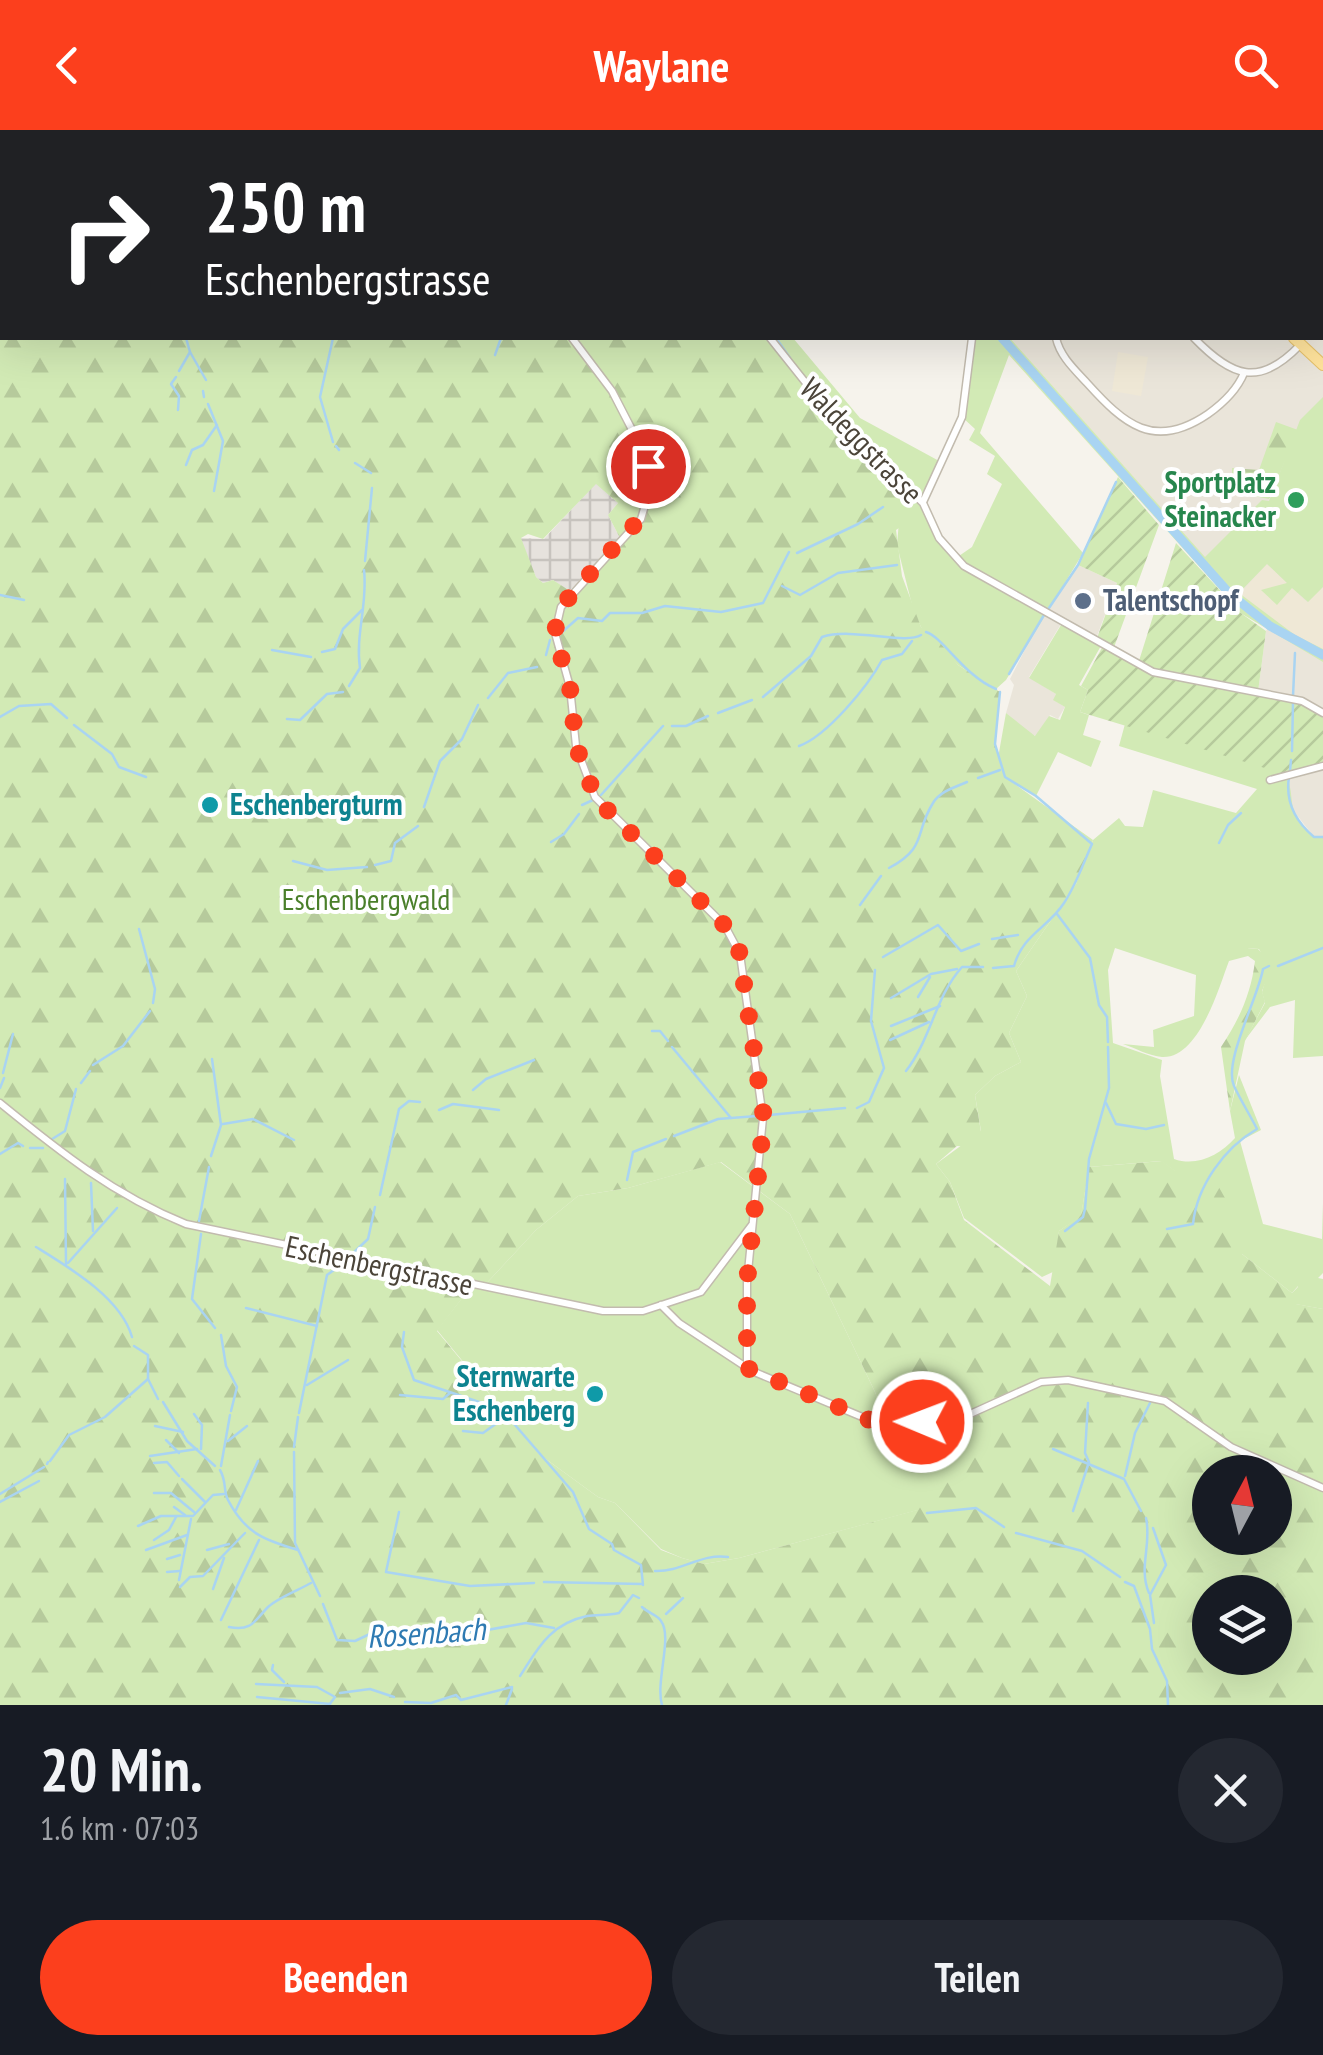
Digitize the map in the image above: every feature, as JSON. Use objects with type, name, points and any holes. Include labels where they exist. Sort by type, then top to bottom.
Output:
[{"type":"main road","points":[[1302,341],[1323,365]]},
{"type":"street","name":"Eschenbergstrasse","points":[[574,340],[612,391],[644,453],[651,485],[638,523],[557,614],[554,633],[570,687],[576,746],[598,802],[722,922],[739,950],[764,1118],[747,1282],[747,1368]]},
{"type":"street","name":"Waldeggstrasse","points":[[772,340],[837,420],[923,503],[939,538],[961,564],[1138,664],[1174,677],[1302,700],[1323,713]]},
{"type":"street","points":[[923,503],[962,417],[972,340]]},
{"type":"street","points":[[1057,340],[1061,353],[1118,416],[1146,430],[1165,432],[1198,420],[1219,406],[1244,373]]},
{"type":"street","points":[[1196,340],[1221,363],[1244,373],[1279,364],[1302,341]]},
{"type":"street","points":[[1270,780],[1323,766]]},
{"type":"street","name":"Eschenbergstrasse","points":[[0,1103],[77,1166],[138,1205],[186,1224],[603,1311],[630,1312],[662,1306],[702,1292],[753,1219]]},
{"type":"street","points":[[662,1306],[679,1323],[747,1368],[886,1425],[973,1414],[1054,1378],[1161,1400],[1231,1447],[1323,1488]]},
{"type":"shaded area","points":[[1012,340],[1323,340],[1323,713],[1258,692],[1266,631],[1273,620],[1205,558]]},
{"type":"shaded area","points":[[1118,352],[1148,357],[1141,396],[1112,391]]},
{"type":"shaded area","points":[[596,483],[618,503],[608,515],[620,538],[569,591],[553,580],[543,583],[536,577],[520,538],[544,539]]},
{"type":"shaded area","points":[[1267,564],[1307,602],[1323,587],[1323,649],[1295,635],[1239,594]]},
{"type":"shaded area","points":[[1078,565],[1117,583],[1097,636],[1064,619],[1029,677],[1056,694],[1054,700],[1065,707],[1058,719],[1050,715],[1036,736],[1006,713],[1014,685],[1010,679],[1045,610]]},
{"type":"shaded area","points":[[1323,766],[1323,837],[1314,837],[1289,805],[1287,788],[1289,777]]},
{"type":"green space","name":"Eschenbergwald","points":[[0,340],[771,340],[795,372],[902,486],[902,526],[896,530],[902,576],[921,627],[933,634],[958,665],[1000,692],[995,744],[1005,777],[1093,840],[1076,884],[1016,971],[1027,996],[1009,1033],[1021,1062],[995,1076],[975,1095],[981,1132],[976,1147],[957,1146],[936,1164],[950,1182],[964,1220],[1050,1286],[1059,1231],[1081,1215],[1089,1167],[1162,1161],[1191,1178],[1212,1175],[1247,1237],[1242,1254],[1292,1293],[1299,1286],[1302,1289],[1296,1304],[1323,1309],[1323,1705],[0,1705]],"holes":[[[596,484],[618,503],[608,515],[620,538],[570,591],[553,580],[543,583],[536,577],[521,538],[528,534],[543,539]],[[721,1162],[790,1214],[875,1392],[917,1510],[739,1558],[704,1564],[682,1558],[661,1550],[615,1503],[598,1497],[539,1454],[437,1331],[473,1284],[484,1286],[536,1230],[578,1196],[628,1188]]]},
{"type":"green space","points":[[772,340],[795,340],[860,418],[941,462],[923,503],[937,534],[956,558],[972,547],[1002,484],[987,474],[995,456],[969,440],[975,429],[962,417],[972,340],[1012,340],[1205,557],[1262,500],[1269,501],[1300,420],[1323,397],[1323,587],[1308,602],[1292,588],[1277,605],[1261,590],[1287,583],[1267,564],[1239,593],[1295,635],[1323,649],[1323,662],[1242,614],[1009,355],[980,433],[1083,553],[1006,680],[996,689],[958,665],[921,627],[897,545],[902,486],[829,412]]},
{"type":"green space","points":[[1276,422],[1298,430],[1269,499],[1254,496],[1232,482],[1232,468],[1259,470]]},
{"type":"green space","points":[[1118,477],[1159,525],[1113,650],[1138,664],[1176,543],[1242,614],[1266,631],[1258,692],[1314,704],[1323,713],[1323,766],[1288,775],[1080,712],[1088,690],[1081,686],[1104,644],[1097,638],[1117,583],[1078,565]]},
{"type":"green space","points":[[1064,620],[1102,644],[1079,685],[1088,690],[1080,712],[1089,715],[1083,735],[1101,741],[1091,767],[1058,752],[1036,796],[1005,777],[998,758],[1006,713],[1035,736],[1049,716],[1060,720],[1065,707],[1053,700],[1056,694],[1029,678]]},
{"type":"green space","points":[[1125,724],[1285,773],[1298,820],[1314,837],[1323,837],[1323,1056],[1293,1058],[1295,1000],[1270,1007],[1245,1040],[1265,1003],[1262,992],[1269,968],[1259,949],[1248,948],[1248,956],[1229,961],[1197,1034],[1175,1055],[1162,1057],[1123,1044],[1154,1047],[1153,1030],[1194,1016],[1196,975],[1115,948],[1108,970],[1113,1043],[1162,1060],[1160,1076],[1174,1159],[1208,1158],[1235,1138],[1230,1111],[1239,1075],[1261,1130],[1240,1141],[1263,1224],[1322,1239],[1323,1203],[1323,1273],[1318,1278],[1323,1279],[1323,1309],[1295,1304],[1298,1286],[1292,1293],[1242,1254],[1201,1180],[1183,1177],[1161,1161],[1089,1167],[1081,1216],[1059,1231],[1055,1271],[1042,1277],[964,1218],[950,1182],[936,1164],[981,1131],[975,1095],[995,1076],[1021,1062],[1009,1033],[1027,996],[1016,971],[1076,884],[1093,840],[1119,818],[1125,826],[1143,827],[1153,790],[1236,813],[1257,789],[1119,746]]},
{"type":"green space","points":[[1247,948],[1258,949],[1273,964],[1262,991],[1265,1002],[1245,1041],[1230,1111],[1221,1047],[1239,1017],[1251,985],[1255,961],[1248,956]]},
{"type":"green space","points":[[720,1162],[790,1214],[875,1392],[918,1510],[704,1564],[661,1549],[615,1503],[598,1497],[539,1454],[437,1330],[473,1284],[484,1286],[536,1230],[578,1196],[628,1188]]},
{"type":"waterway","points":[[179,371],[190,352],[187,340]]},
{"type":"waterway","points":[[333,340],[320,397],[333,442]]},
{"type":"waterway","points":[[495,355],[500,340]]},
{"type":"waterway","points":[[777,340],[790,358]]},
{"type":"waterway","points":[[1004,340],[1229,593],[1270,626],[1323,655]]},
{"type":"waterway","points":[[190,352],[206,380]]},
{"type":"waterway","points":[[176,377],[171,384],[179,396],[178,410]]},
{"type":"waterway","points":[[203,391],[204,397]]},
{"type":"waterway","points":[[816,391],[844,422]]},
{"type":"waterway","points":[[208,404],[223,441],[214,491]]},
{"type":"waterway","points":[[186,465],[192,450],[203,445],[217,425]]},
{"type":"waterway","points":[[336,446],[339,450]]},
{"type":"waterway","points":[[355,463],[371,473]]},
{"type":"waterway","points":[[891,479],[893,484]]},
{"type":"waterway","points":[[1049,608],[1078,565],[1116,482]]},
{"type":"waterway","points":[[365,561],[372,488]]},
{"type":"waterway","points":[[797,553],[858,524],[883,507]]},
{"type":"waterway","points":[[561,633],[578,618],[602,621],[610,613],[642,613],[665,606],[721,612],[763,603],[789,552]]},
{"type":"waterway","points":[[782,586],[800,595],[838,573],[897,565]]},
{"type":"waterway","points":[[349,686],[360,668],[364,570]]},
{"type":"waterway","points":[[0,595],[24,600]]},
{"type":"waterway","points":[[322,652],[335,649],[343,629],[362,610]]},
{"type":"waterway","points":[[1009,674],[1044,615]]},
{"type":"waterway","points":[[926,632],[974,675],[996,689]]},
{"type":"waterway","points":[[763,697],[811,656],[822,637],[921,635]]},
{"type":"waterway","points":[[546,655],[550,640]]},
{"type":"waterway","points":[[799,746],[822,732],[846,709],[882,660],[902,654],[912,641]]},
{"type":"waterway","points":[[272,650],[311,657]]},
{"type":"waterway","points":[[1293,696],[1295,653]]},
{"type":"waterway","points":[[488,698],[508,673],[537,667]]},
{"type":"waterway","points":[[287,719],[300,720],[327,694],[343,692]]},
{"type":"waterway","points":[[993,968],[1014,966],[1023,946],[1058,912],[1092,844],[1036,796],[1005,777],[995,744],[1000,692]]},
{"type":"waterway","points":[[718,713],[752,700]]},
{"type":"waterway","points":[[1292,751],[1293,703]]},
{"type":"waterway","points":[[0,717],[19,706],[51,704],[67,718]]},
{"type":"waterway","points":[[424,807],[440,761],[462,739],[478,705]]},
{"type":"waterway","points":[[672,726],[686,726],[708,716]]},
{"type":"waterway","points":[[74,725],[112,754],[119,767],[146,777]]},
{"type":"waterway","points":[[601,795],[663,726]]},
{"type":"waterway","points":[[1290,771],[1291,760]]},
{"type":"waterway","points":[[978,778],[1000,770]]},
{"type":"waterway","points":[[1289,777],[1290,803],[1297,818],[1314,837],[1323,837]]},
{"type":"waterway","points":[[889,868],[915,846],[936,799],[967,782]]},
{"type":"waterway","points":[[582,805],[593,800]]},
{"type":"waterway","points":[[1219,843],[1228,825],[1241,813]]},
{"type":"waterway","points":[[551,842],[564,834],[579,814]]},
{"type":"waterway","points":[[375,865],[391,861],[395,843],[418,826]]},
{"type":"waterway","points":[[293,861],[327,870],[367,867]]},
{"type":"waterway","points":[[860,905],[881,876]]},
{"type":"waterway","points":[[1057,914],[1090,958],[1099,1005],[1107,1017],[1108,1042]]},
{"type":"waterway","points":[[883,957],[938,925],[961,951],[979,944]]},
{"type":"waterway","points":[[139,929],[155,989],[153,1003]]},
{"type":"waterway","points":[[992,939],[1018,935]]},
{"type":"waterway","points":[[1278,966],[1323,948]]},
{"type":"waterway","points":[[1167,1229],[1193,1224],[1200,1196],[1214,1169],[1257,1129],[1232,1075],[1237,1046],[1263,969],[1269,966]]},
{"type":"waterway","points":[[906,1071],[953,979],[962,967],[983,967]]},
{"type":"waterway","points":[[891,998],[931,974],[957,969]]},
{"type":"waterway","points":[[857,1108],[869,1102],[884,1068],[871,1021],[875,970]]},
{"type":"waterway","points":[[918,997],[930,977]]},
{"type":"waterway","points":[[891,1026],[940,1006]]},
{"type":"waterway","points":[[93,1065],[123,1046],[150,1011]]},
{"type":"waterway","points":[[890,1040],[929,1022]]},
{"type":"waterway","points":[[652,1031],[660,1031],[668,1041]]},
{"type":"waterway","points":[[3,1073],[13,1034]]},
{"type":"waterway","points":[[672,1047],[731,1118]]},
{"type":"waterway","points":[[1065,1231],[1083,1217],[1085,1209],[1089,1159],[1109,1088],[1108,1047]]},
{"type":"waterway","points":[[211,1156],[221,1125],[212,1059]]},
{"type":"waterway","points":[[473,1090],[486,1079],[534,1060]]},
{"type":"waterway","points":[[81,1083],[90,1071]]},
{"type":"waterway","points":[[0,1088],[4,1078]]},
{"type":"waterway","points":[[49,1141],[65,1131],[76,1089]]},
{"type":"waterway","points":[[380,1195],[399,1109],[409,1101],[420,1102]]},
{"type":"waterway","points":[[1106,1103],[1116,1124],[1146,1129],[1164,1125]]},
{"type":"waterway","points":[[439,1110],[453,1104],[499,1110]]},
{"type":"waterway","points":[[769,1115],[845,1108]]},
{"type":"waterway","points":[[674,1136],[718,1119],[757,1116]]},
{"type":"waterway","points":[[223,1124],[253,1119],[294,1140]]},
{"type":"waterway","points":[[627,1180],[633,1152],[666,1139]]},
{"type":"waterway","points":[[0,1154],[18,1143],[23,1146]]},
{"type":"waterway","points":[[30,1148],[43,1148]]},
{"type":"waterway","points":[[199,1221],[209,1167]]},
{"type":"waterway","points":[[65,1179],[66,1264]]},
{"type":"waterway","points":[[91,1183],[93,1231]]},
{"type":"waterway","points":[[350,1256],[368,1239],[375,1207]]},
{"type":"waterway","points":[[68,1263],[117,1208]]},
{"type":"waterway","points":[[201,1234],[192,1299],[215,1328]]},
{"type":"waterway","points":[[36,1247],[106,1297],[132,1337]]},
{"type":"waterway","name":"Rosenbach","points":[[299,1413],[327,1275],[345,1262]]},
{"type":"waterway","points":[[246,1308],[317,1326]]},
{"type":"waterway","points":[[404,1332],[402,1347],[414,1380],[482,1403]]},
{"type":"waterway","points":[[221,1335],[226,1366],[237,1387],[231,1411]]},
{"type":"waterway","points":[[134,1346],[148,1355],[148,1379],[158,1399]]},
{"type":"waterway","points":[[307,1385],[348,1360]]},
{"type":"waterway","points":[[50,1461],[69,1435],[105,1417],[148,1379]]},
{"type":"waterway","points":[[400,1395],[443,1399],[450,1393]]},
{"type":"waterway","points":[[163,1402],[187,1441],[215,1466]]},
{"type":"waterway","points":[[1073,1511],[1089,1462],[1085,1453],[1088,1403]]},
{"type":"waterway","points":[[1125,1476],[1135,1433],[1150,1403]]},
{"type":"waterway","points":[[492,1406],[502,1410],[573,1492],[589,1529],[612,1544],[614,1550],[641,1565],[643,1585]]},
{"type":"waterway","points":[[194,1414],[202,1425],[201,1449]]},
{"type":"waterway","points":[[221,1466],[230,1415]]},
{"type":"waterway","points":[[463,1431],[483,1433],[507,1416]]},
{"type":"waterway","name":"Rosenbach","points":[[294,1447],[298,1417]]},
{"type":"waterway","points":[[155,1426],[183,1432]]},
{"type":"waterway","points":[[228,1441],[247,1426]]},
{"type":"waterway","points":[[166,1440],[179,1453]]},
{"type":"waterway","points":[[150,1456],[197,1449]]},
{"type":"waterway","points":[[1053,1449],[1124,1479],[1141,1511]]},
{"type":"waterway","name":"Rosenbach","points":[[294,1452],[295,1543],[320,1596]]},
{"type":"waterway","points":[[236,1510],[258,1461]]},
{"type":"waterway","points":[[154,1463],[167,1462],[179,1476]]},
{"type":"waterway","points":[[0,1494],[44,1467]]},
{"type":"waterway","points":[[220,1470],[227,1497],[241,1520],[265,1538],[298,1550]]},
{"type":"waterway","points":[[182,1479],[205,1502]]},
{"type":"waterway","points":[[0,1502],[39,1481]]},
{"type":"waterway","points":[[154,1493],[171,1493],[194,1512]]},
{"type":"waterway","points":[[138,1526],[161,1516],[193,1516],[213,1495],[224,1494]]},
{"type":"waterway","points":[[174,1507],[185,1515]]},
{"type":"waterway","points":[[927,1513],[976,1508],[1004,1527]]},
{"type":"waterway","points":[[399,1512],[386,1572],[470,1586],[534,1583]]},
{"type":"waterway","points":[[154,1540],[169,1530],[176,1517]]},
{"type":"waterway","points":[[1146,1518],[1145,1574],[1149,1593]]},
{"type":"waterway","points":[[179,1580],[191,1519]]},
{"type":"waterway","points":[[1153,1528],[1166,1565],[1150,1595],[1154,1623]]},
{"type":"waterway","points":[[180,1587],[190,1577],[203,1576],[245,1533]]},
{"type":"waterway","points":[[1016,1533],[1082,1551],[1120,1577]]},
{"type":"waterway","points":[[146,1550],[187,1535]]},
{"type":"waterway","points":[[221,1620],[259,1540]]},
{"type":"waterway","points":[[207,1550],[229,1544]]},
{"type":"waterway","points":[[167,1559],[180,1555]]},
{"type":"waterway","points":[[655,1571],[728,1557]]},
{"type":"waterway","points":[[213,1589],[224,1558]]},
{"type":"waterway","points":[[167,1572],[180,1571]]},
{"type":"waterway","points":[[544,1582],[642,1584]]},
{"type":"waterway","points":[[1125,1582],[1134,1586],[1150,1629],[1152,1649],[1167,1681],[1168,1705]]},
{"type":"waterway","points":[[229,1627],[248,1626],[273,1603],[311,1583]]},
{"type":"waterway","points":[[520,1676],[546,1639],[563,1625],[587,1616],[619,1613],[633,1595],[639,1598]]},
{"type":"waterway","points":[[666,1614],[683,1598]]},
{"type":"waterway","name":"Rosenbach","points":[[323,1604],[337,1640],[355,1641],[372,1633],[476,1632],[526,1623],[554,1628]]},
{"type":"waterway","points":[[642,1607],[660,1619],[664,1628],[662,1705]]},
{"type":"waterway","points":[[273,1665],[272,1670],[284,1682]]},
{"type":"waterway","points":[[256,1684],[317,1687],[335,1697],[329,1705]]},
{"type":"waterway","points":[[405,1702],[431,1703],[456,1695],[461,1700],[512,1687]]},
{"type":"waterway","points":[[340,1693],[370,1689],[394,1697]]},
{"type":"waterway","points":[[506,1705],[512,1689]]},
{"type":"waterway","points":[[257,1697],[330,1704]]},
{"type":"place","name":"Sportplatz Steinacker","points":[[1296,500]]},
{"type":"place","name":"Talentschopf","points":[[1083,601]]},
{"type":"place","name":"Eschenbergturm","points":[[210,805]]},
{"type":"place","name":"Sternwarte Eschenberg","points":[[595,1394]]},
{"type":"route","points":[[648,466],[650,490],[644,514],[564,603],[557,614],[554,633],[573,700],[576,746],[596,799],[722,922],[739,950],[764,1118],[747,1282],[747,1368],[879,1424],[922,1422]]}]
